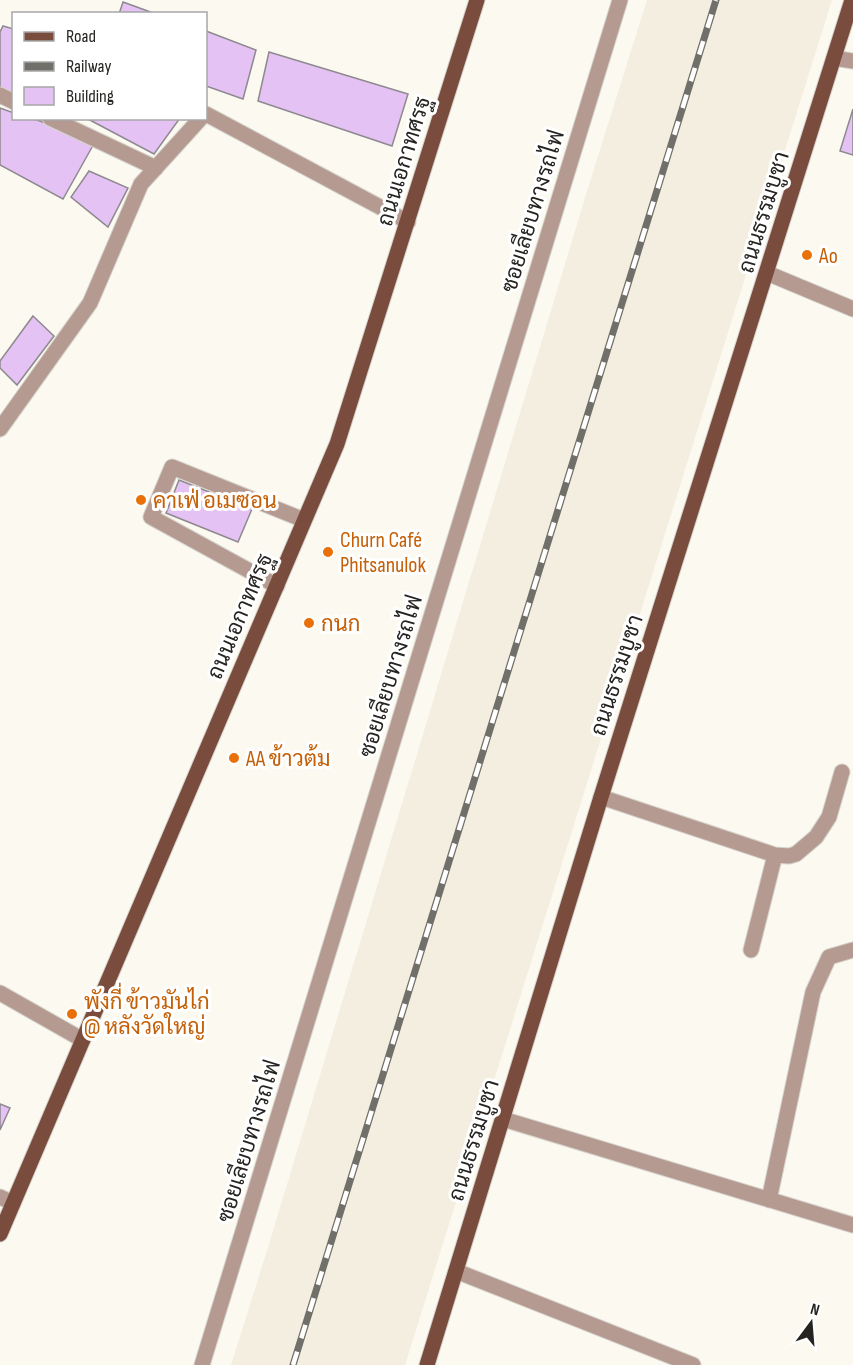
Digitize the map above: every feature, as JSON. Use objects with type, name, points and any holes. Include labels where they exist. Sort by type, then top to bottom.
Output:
[{"type":"main road","name":"ถนนเอกาทศรฐ","points":[[0,1233],[7,1200],[83,1040],[337,444],[477,0]]},
{"type":"main road","name":"ถนนธรรมบูชา","points":[[427,1365],[601,797],[852,0]]},
{"type":"street","name":"ซอยเลียบทางรถไฟ","points":[[202,1365],[620,0]]},
{"type":"street","points":[[834,58],[853,61]]},
{"type":"street","points":[[207,115],[408,222]]},
{"type":"street","points":[[54,120],[156,168]]},
{"type":"street","points":[[0,429],[90,303],[141,184],[199,120]]},
{"type":"street","points":[[767,273],[853,309]]},
{"type":"street","points":[[277,586],[151,517],[159,497],[172,467],[304,520]]},
{"type":"street","points":[[601,797],[775,855],[796,855],[816,837],[829,817],[842,771]]},
{"type":"street","points":[[751,950],[775,855]]},
{"type":"street","points":[[769,1200],[813,993],[829,957],[853,950]]},
{"type":"street","points":[[0,993],[83,1040]]},
{"type":"street","points":[[503,1119],[853,1225]]},
{"type":"street","points":[[456,1271],[693,1365]]},
{"type":"shaded area","points":[[647,0],[832,0],[405,1365],[231,1365],[588,188]]},
{"type":"building","points":[[123,2],[150,12],[120,12]]},
{"type":"building","points":[[3,26],[12,28],[12,105],[0,104],[0,32]]},
{"type":"building","points":[[207,31],[256,50],[243,99],[207,86]]},
{"type":"building","points":[[269,52],[408,94],[392,146],[258,101]]},
{"type":"building","points":[[0,108],[12,112],[12,120],[37,120],[96,140],[63,199],[0,165]]},
{"type":"building","points":[[853,109],[853,155],[840,151]]},
{"type":"building","points":[[90,120],[179,120],[154,154]]},
{"type":"building","points":[[89,171],[128,188],[108,227],[71,197]]},
{"type":"building","points":[[33,316],[54,336],[17,385],[0,368],[0,361]]},
{"type":"building","points":[[179,480],[252,509],[238,542],[166,513]]},
{"type":"building","points":[[0,1104],[10,1108],[0,1130]]},
{"type":"railway","points":[[293,1365],[716,0]]},
{"type":"place","name":"Ao","points":[[807,255]]},
{"type":"place","name":"คาเฟ่ อเมซอน","points":[[141,500]]},
{"type":"place","name":"Churn Café Phitsanulok","points":[[328,552]]},
{"type":"place","name":"กนก","points":[[309,623]]},
{"type":"place","name":"AA ข้าวต้ม","points":[[234,758]]},
{"type":"place","name":"พังกี่ ข้าวมันไก่ @ หลังวัดใหญ่","points":[[72,1014]]}]
